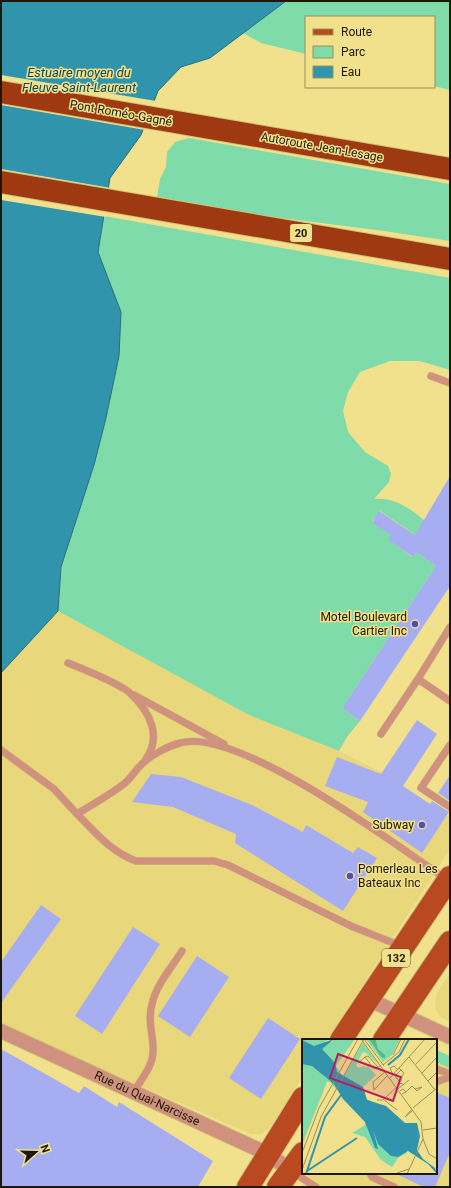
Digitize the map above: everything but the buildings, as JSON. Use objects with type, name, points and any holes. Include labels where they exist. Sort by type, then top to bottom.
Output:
[{"type":"highway","name":"Pont Roméo-Gagné","points":[[1,92],[194,125]]},
{"type":"highway","name":"Autoroute Jean-Lesage","points":[[194,125],[450,169]]},
{"type":"highway","name":"20","points":[[1,182],[450,259]]},
{"type":"main road","name":"132","points":[[343,1039],[449,879]]},
{"type":"main road","points":[[385,1039],[450,942]]},
{"type":"main road","points":[[248,1187],[302,1100]]},
{"type":"street","points":[[368,1000],[450,1036]]},
{"type":"street","name":"Rue du Quai-Narcisse","points":[[1,1032],[268,1154],[290,1170]]},
{"type":"lane","points":[[431,376],[450,383]]},
{"type":"lane","points":[[381,734],[418,679],[450,627]]},
{"type":"lane","points":[[68,662],[131,693],[232,748],[264,763],[325,798],[449,879]]},
{"type":"lane","points":[[418,679],[450,701]]},
{"type":"lane","points":[[77,814],[108,796],[127,781],[144,762],[152,750],[154,737],[146,712],[131,693]]},
{"type":"lane","points":[[144,762],[165,749],[182,742],[200,741],[232,748]]},
{"type":"lane","points":[[450,745],[421,788],[450,807]]},
{"type":"lane","points":[[1,750],[54,789],[106,843],[124,857],[136,861],[214,861],[228,865],[351,926],[404,947]]},
{"type":"lane","points":[[133,1093],[151,1062],[153,1052],[149,1016],[152,1002],[160,986],[182,951]]},
{"type":"lane","points":[[437,1070],[450,1076]]},
{"type":"lane","points":[[437,1082],[450,1076]]},
{"type":"lane","points":[[290,1170],[316,1187]]},
{"type":"lane","points":[[370,1174],[372,1177],[394,1187]]},
{"type":"shaded area","points":[[58,611],[249,715],[339,751],[385,774],[450,818],[450,849],[328,1039],[302,1039],[302,1078],[270,1128],[261,1134],[251,1134],[90,1064],[1,1022],[1,673]]},
{"type":"shaded area","points":[[450,973],[450,1022],[442,1018],[437,1012],[435,1006],[437,993]]},
{"type":"shaded area","points":[[437,1050],[450,1056],[450,1187],[300,1187],[309,1174],[437,1174]]},
{"type":"green space","points":[[109,1],[450,1],[450,90],[435,86],[435,16],[305,16],[305,54],[261,43],[243,33],[210,58],[181,67],[158,91],[141,135],[110,178],[104,216],[450,278],[450,370],[420,361],[390,361],[360,372],[348,392],[343,411],[348,432],[365,452],[388,466],[391,474],[389,482],[374,499],[393,501],[410,509],[440,534],[432,546],[380,511],[372,522],[391,535],[389,540],[412,557],[416,552],[436,566],[342,708],[360,721],[347,737],[339,751],[249,715],[58,611],[1,673],[1,191]]},
{"type":"green space","points":[[189,138],[450,184],[450,241],[266,216],[157,197],[160,179],[166,167],[167,152],[175,142]]},
{"type":"green space","points":[[437,1050],[450,1056],[450,1068],[437,1062]]},
{"type":"water","name":"Estuaire moyen du Fleuve Saint-Laurent","points":[[1,1],[286,1],[210,58],[181,67],[158,91],[141,135],[110,178],[98,252],[121,312],[119,356],[106,418],[94,465],[61,567],[58,611],[1,673]]},
{"type":"pier","points":[[1,75],[156,101],[145,130],[1,105]]},
{"type":"pier","points":[[1,169],[111,188],[106,217],[1,200]]},
{"type":"place","name":"Motel Boulevard Cartier Inc","points":[[415,624]]},
{"type":"place","name":"Subway","points":[[422,825]]},
{"type":"place","name":"Pomerleau Les Bateaux Inc","points":[[350,876]]}]
